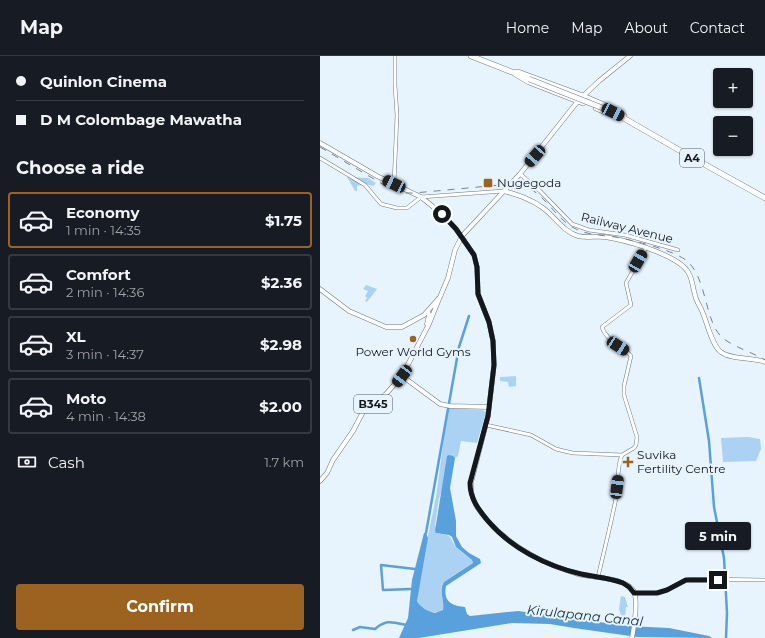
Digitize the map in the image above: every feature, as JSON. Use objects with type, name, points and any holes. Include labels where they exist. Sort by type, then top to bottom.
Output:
[{"type":"highway","name":"A4","points":[[471,56],[605,108],[765,198]]},
{"type":"highway","name":"A4","points":[[514,73],[518,72],[584,95],[626,116],[627,120]]},
{"type":"highway","name":"A4","points":[[514,73],[529,82],[623,120],[627,120]]},
{"type":"highway","points":[[568,97],[570,91]]},
{"type":"highway","points":[[596,108],[598,102]]},
{"type":"main road","points":[[320,289],[349,311],[386,327],[402,327],[421,317],[440,297],[448,278],[455,250],[462,236],[520,174],[578,101],[630,56]]},
{"type":"main road","points":[[320,143],[377,176],[421,197],[442,214],[462,236],[472,250],[476,262],[478,294],[489,322],[493,341],[494,365],[490,407],[470,483],[471,493],[475,504],[481,514],[508,541],[524,552],[559,568],[623,583],[629,587],[634,593],[635,612],[632,638]]},
{"type":"main road","points":[[504,191],[533,201],[544,208],[577,236],[605,237],[646,248],[672,258],[688,272],[695,296],[719,351],[728,355],[765,362]]},
{"type":"main road","name":"B345","points":[[320,482],[353,431],[363,412],[385,395],[402,376],[434,314],[440,297]]},
{"type":"main road","points":[[428,311],[434,314]]},
{"type":"main road","name":"B345","points":[[426,328],[429,315],[428,311]]},
{"type":"main road","points":[[421,317],[426,317],[427,322]]},
{"type":"main road","points":[[402,376],[440,404],[450,406],[490,407]]},
{"type":"street","points":[[394,184],[397,115],[395,56]]},
{"type":"street","points":[[320,158],[365,185],[381,204],[389,207],[407,208],[421,197],[504,191]]},
{"type":"street","name":"Railway Avenue","points":[[520,174],[540,191],[572,224],[589,230],[625,235],[678,250]]},
{"type":"street","points":[[598,577],[616,498],[619,476],[619,461],[622,455],[634,448],[637,437],[624,394],[624,386],[631,356],[627,351],[606,335],[602,327],[631,305],[626,283],[646,248]]},
{"type":"street","points":[[486,426],[531,435],[556,448],[573,453],[622,455]]},
{"type":"street","points":[[615,454],[619,461]]},
{"type":"street","points":[[634,593],[657,593],[667,590],[686,580],[765,580]]},
{"type":"shaded area","points":[[347,177],[368,178],[376,183],[373,186],[366,184],[357,186],[357,191],[355,191]]},
{"type":"shaded area","points":[[366,285],[377,289],[367,302],[365,301],[367,298],[365,296],[368,291],[363,289]]},
{"type":"shaded area","points":[[516,376],[516,386],[509,387],[508,382],[500,381],[500,377]]},
{"type":"shaded area","points":[[448,408],[483,410],[486,412],[477,443],[461,441],[458,456],[455,458],[454,457],[439,498],[435,525],[438,534],[449,536],[457,548],[472,560],[473,563],[442,584],[441,590],[444,608],[441,611],[432,612],[420,606],[417,598],[436,497]]},
{"type":"shaded area","points":[[748,437],[760,439],[761,449],[756,461],[723,462],[721,438]]},
{"type":"shaded area","points":[[621,596],[625,597],[628,607],[626,607],[625,618],[622,618],[619,609]]},
{"type":"water","points":[[449,455],[455,458],[450,488],[456,521],[456,536],[462,547],[480,559],[481,563],[446,586],[445,591],[449,602],[465,607],[467,614],[470,616],[518,611],[628,626],[669,628],[709,636],[712,638],[637,637],[550,624],[512,623],[419,638],[399,638],[408,618],[412,580],[424,533],[426,533],[428,538],[417,601],[424,609],[435,613],[443,610],[442,585],[444,582],[473,563],[472,560],[456,547],[452,537],[449,535],[436,533],[435,531],[447,456]]},
{"type":"waterway","points":[[426,533],[459,347],[469,316]]},
{"type":"waterway","points":[[699,378],[709,441],[714,507],[724,558],[727,613],[726,638]]},
{"type":"waterway","points":[[411,589],[383,590],[381,565],[415,569]]},
{"type":"waterway","points":[[353,630],[360,627],[375,629],[389,622],[406,625]]},
{"type":"railway","points":[[320,147],[400,193],[511,184],[524,186],[533,190],[539,195],[562,219],[574,228],[589,233],[642,243],[673,253],[687,261],[694,269],[703,290],[713,323],[724,339],[765,360]]},
{"type":"place","name":"Nugegoda","points":[[488,183]]},
{"type":"place","name":"Power World Gyms","points":[[413,339]]},
{"type":"place","name":"Suvika Fertility Centre","points":[[628,462]]},
{"type":"route","points":[[442,214],[462,236],[472,250],[477,267],[478,294],[489,322],[493,341],[494,365],[488,416],[470,483],[471,493],[481,514],[508,541],[524,552],[559,568],[623,583],[634,593],[657,593],[667,590],[686,580],[718,580]]},
{"type":"water label","name":"Kirulapana Canal","points":[[585,615]]}]
